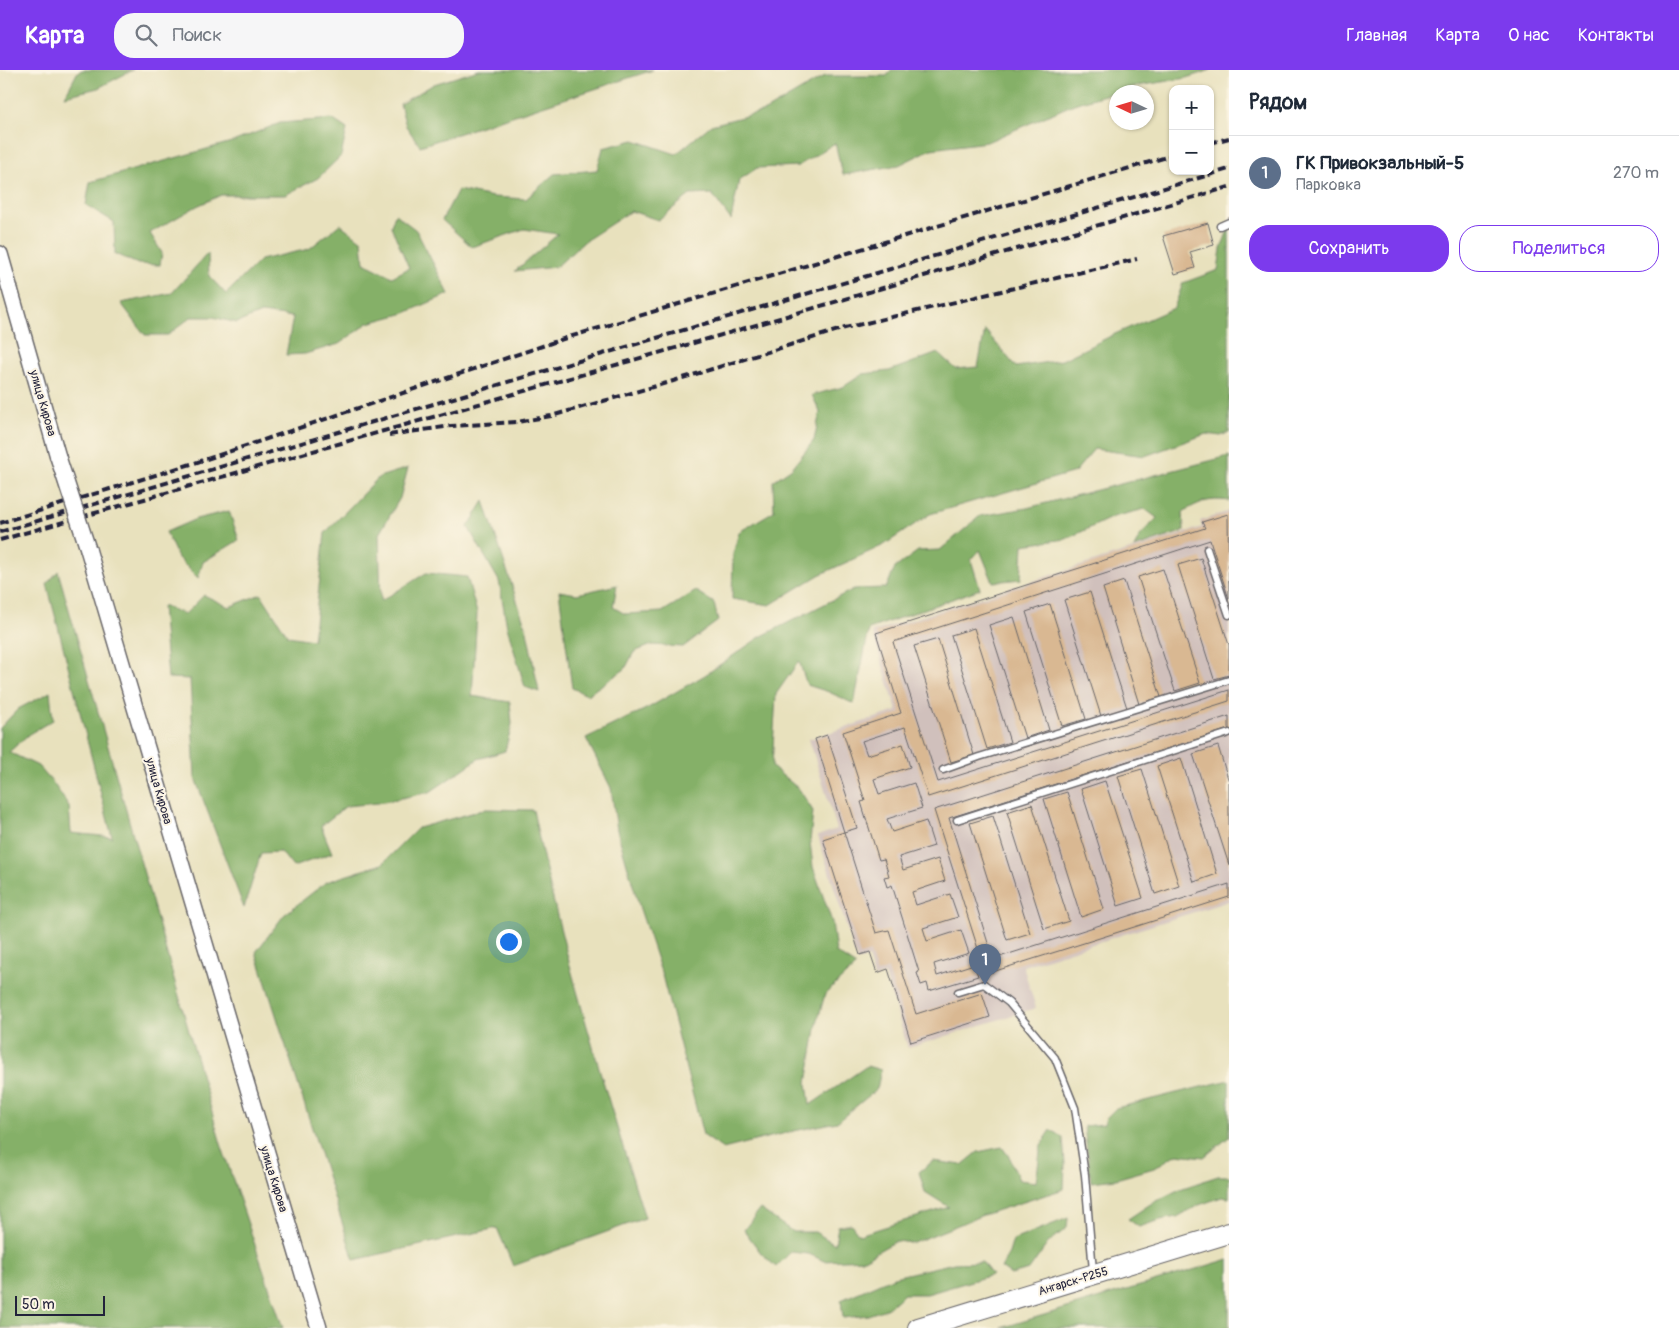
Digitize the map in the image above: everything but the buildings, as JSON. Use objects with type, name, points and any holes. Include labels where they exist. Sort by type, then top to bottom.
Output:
[{"type":"main road","name":"Ангарск-Р255","points":[[918,1328],[1229,1233]]},
{"type":"street","name":"улица Кирова","points":[[0,254],[58,457],[88,548],[319,1328]]},
{"type":"lane","points":[[1220,226],[1229,222]]},
{"type":"lane","points":[[1207,549],[1229,614]]},
{"type":"lane","points":[[943,770],[1229,680]]},
{"type":"lane","points":[[957,820],[1229,733]]},
{"type":"lane","points":[[958,992],[984,984],[1010,1004],[1055,1058],[1075,1108],[1085,1175],[1093,1275]]},
{"type":"shaded area","points":[[1229,511],[1229,901],[1023,966],[1036,1008],[908,1048],[885,975],[874,978],[868,957],[857,961],[818,836],[837,829],[809,739],[897,711],[872,632],[1202,527],[1200,521]]},
{"type":"green space","points":[[82,70],[133,70],[98,88],[65,96],[77,73]]},
{"type":"green space","points":[[479,70],[653,70],[420,146],[406,126],[400,104],[434,84]]},
{"type":"green space","points":[[891,70],[1211,70],[1186,78],[1144,85],[1109,85],[1109,94],[1074,104],[987,142],[931,149],[899,165],[843,175],[835,143],[798,166],[757,168],[739,180],[731,220],[712,194],[690,195],[658,220],[631,211],[585,241],[556,267],[515,271],[558,234],[524,229],[472,247],[442,220],[458,190],[493,197],[526,199],[554,174],[597,170],[603,148],[634,140],[676,154],[711,125],[765,111],[825,76],[887,76]]},
{"type":"green space","points":[[332,119],[347,129],[341,156],[318,178],[285,195],[221,195],[197,206],[150,233],[162,253],[160,265],[138,264],[115,254],[114,222],[86,205],[90,182],[235,141],[280,123]]},
{"type":"green space","points":[[395,214],[416,230],[449,294],[405,313],[368,323],[339,344],[305,354],[286,355],[293,317],[261,313],[237,323],[213,317],[191,317],[168,335],[145,335],[121,303],[172,293],[208,253],[209,276],[226,294],[260,260],[309,249],[340,224],[362,241],[364,263],[392,277],[409,268],[391,226]]},
{"type":"green space","points":[[1229,227],[1229,432],[1221,436],[1206,434],[1145,456],[1094,449],[1075,472],[930,514],[884,545],[819,575],[770,605],[732,599],[733,554],[739,532],[774,511],[773,481],[792,468],[814,440],[820,412],[812,395],[843,387],[863,374],[889,371],[938,353],[956,369],[978,367],[985,330],[1016,367],[1062,360],[1174,308],[1183,283],[1218,270],[1221,249]]},
{"type":"green space","points":[[1229,456],[1229,501],[1216,500],[1204,502],[1183,512],[1184,531],[1134,548],[1140,536],[1157,518],[1145,509],[1113,517],[1066,539],[1023,545],[1021,579],[993,582],[980,550],[971,560],[980,589],[869,629],[854,704],[829,692],[807,685],[799,661],[776,694],[772,767],[799,789],[813,811],[810,842],[813,867],[832,922],[836,953],[856,966],[825,994],[817,1023],[807,1083],[810,1105],[867,1066],[881,1070],[877,1089],[837,1122],[723,1149],[703,1135],[662,975],[617,830],[611,788],[586,738],[648,708],[705,675],[760,637],[854,589],[886,588],[895,568],[918,551],[940,550],[980,516],[1027,508]]},
{"type":"green space","points":[[408,468],[400,498],[379,534],[381,601],[426,573],[467,577],[477,613],[472,696],[510,702],[512,724],[505,751],[478,759],[430,792],[378,803],[346,806],[321,826],[332,853],[293,867],[281,852],[261,853],[244,908],[195,778],[190,679],[168,678],[162,606],[185,614],[204,595],[229,607],[261,594],[288,636],[313,640],[325,533],[379,477]]},
{"type":"green space","points":[[484,501],[527,631],[539,692],[525,687],[507,627],[499,581],[468,527]]},
{"type":"green space","points":[[229,511],[239,540],[203,562],[198,578],[178,558],[166,532],[196,519]]},
{"type":"green space","points":[[58,571],[221,1144],[283,1328],[0,1328],[0,728],[18,709],[50,692],[53,720],[29,734],[9,752],[38,766],[53,783],[69,806],[71,833],[112,837],[47,584]]},
{"type":"green space","points":[[617,585],[613,607],[625,614],[662,612],[696,591],[714,603],[718,621],[683,647],[652,645],[634,652],[625,669],[587,695],[572,688],[559,591],[577,594]]},
{"type":"green space","points":[[486,809],[533,810],[556,913],[598,1066],[645,1218],[513,1266],[497,1228],[354,1260],[256,952],[284,915],[326,882],[382,864],[418,828]]},
{"type":"green space","points":[[1229,1080],[1229,1137],[1204,1157],[1177,1154],[1154,1168],[1116,1179],[1091,1182],[1084,1126],[1104,1124],[1106,1118],[1116,1108]]},
{"type":"green space","points":[[1051,1130],[1063,1138],[1064,1189],[983,1215],[913,1243],[896,1241],[864,1259],[824,1261],[809,1254],[791,1252],[776,1267],[761,1253],[744,1230],[760,1209],[793,1232],[815,1232],[835,1244],[838,1226],[851,1224],[859,1235],[949,1207],[925,1192],[919,1172],[933,1161],[962,1165],[978,1152],[1002,1147],[1010,1158],[1019,1180],[1036,1182],[1041,1145]]},
{"type":"green space","points":[[1218,1176],[1229,1176],[1229,1198],[1222,1197],[1199,1205],[1177,1217],[1139,1227],[1128,1219],[1152,1203],[1180,1189]]},
{"type":"green space","points":[[1068,1218],[1067,1228],[1048,1243],[1029,1270],[1011,1275],[1001,1268],[1013,1240]]},
{"type":"green space","points":[[1229,1259],[1229,1328],[1001,1328]]},
{"type":"green space","points":[[982,1262],[992,1275],[927,1294],[904,1294],[886,1309],[868,1315],[843,1318],[841,1300],[894,1277],[954,1263]]},
{"type":"railway","points":[[1214,142],[1229,138]]},
{"type":"railway","points":[[0,523],[204,460],[566,338],[1169,156]]},
{"type":"railway","points":[[0,532],[1229,169]]},
{"type":"railway","points":[[0,540],[718,336],[1229,187]]},
{"type":"railway","points":[[389,435],[451,426],[517,422],[551,416],[670,382],[845,328],[1137,259]]},
{"type":"place","name":"ГК Привокзальный-5","points":[[985,985]]}]
